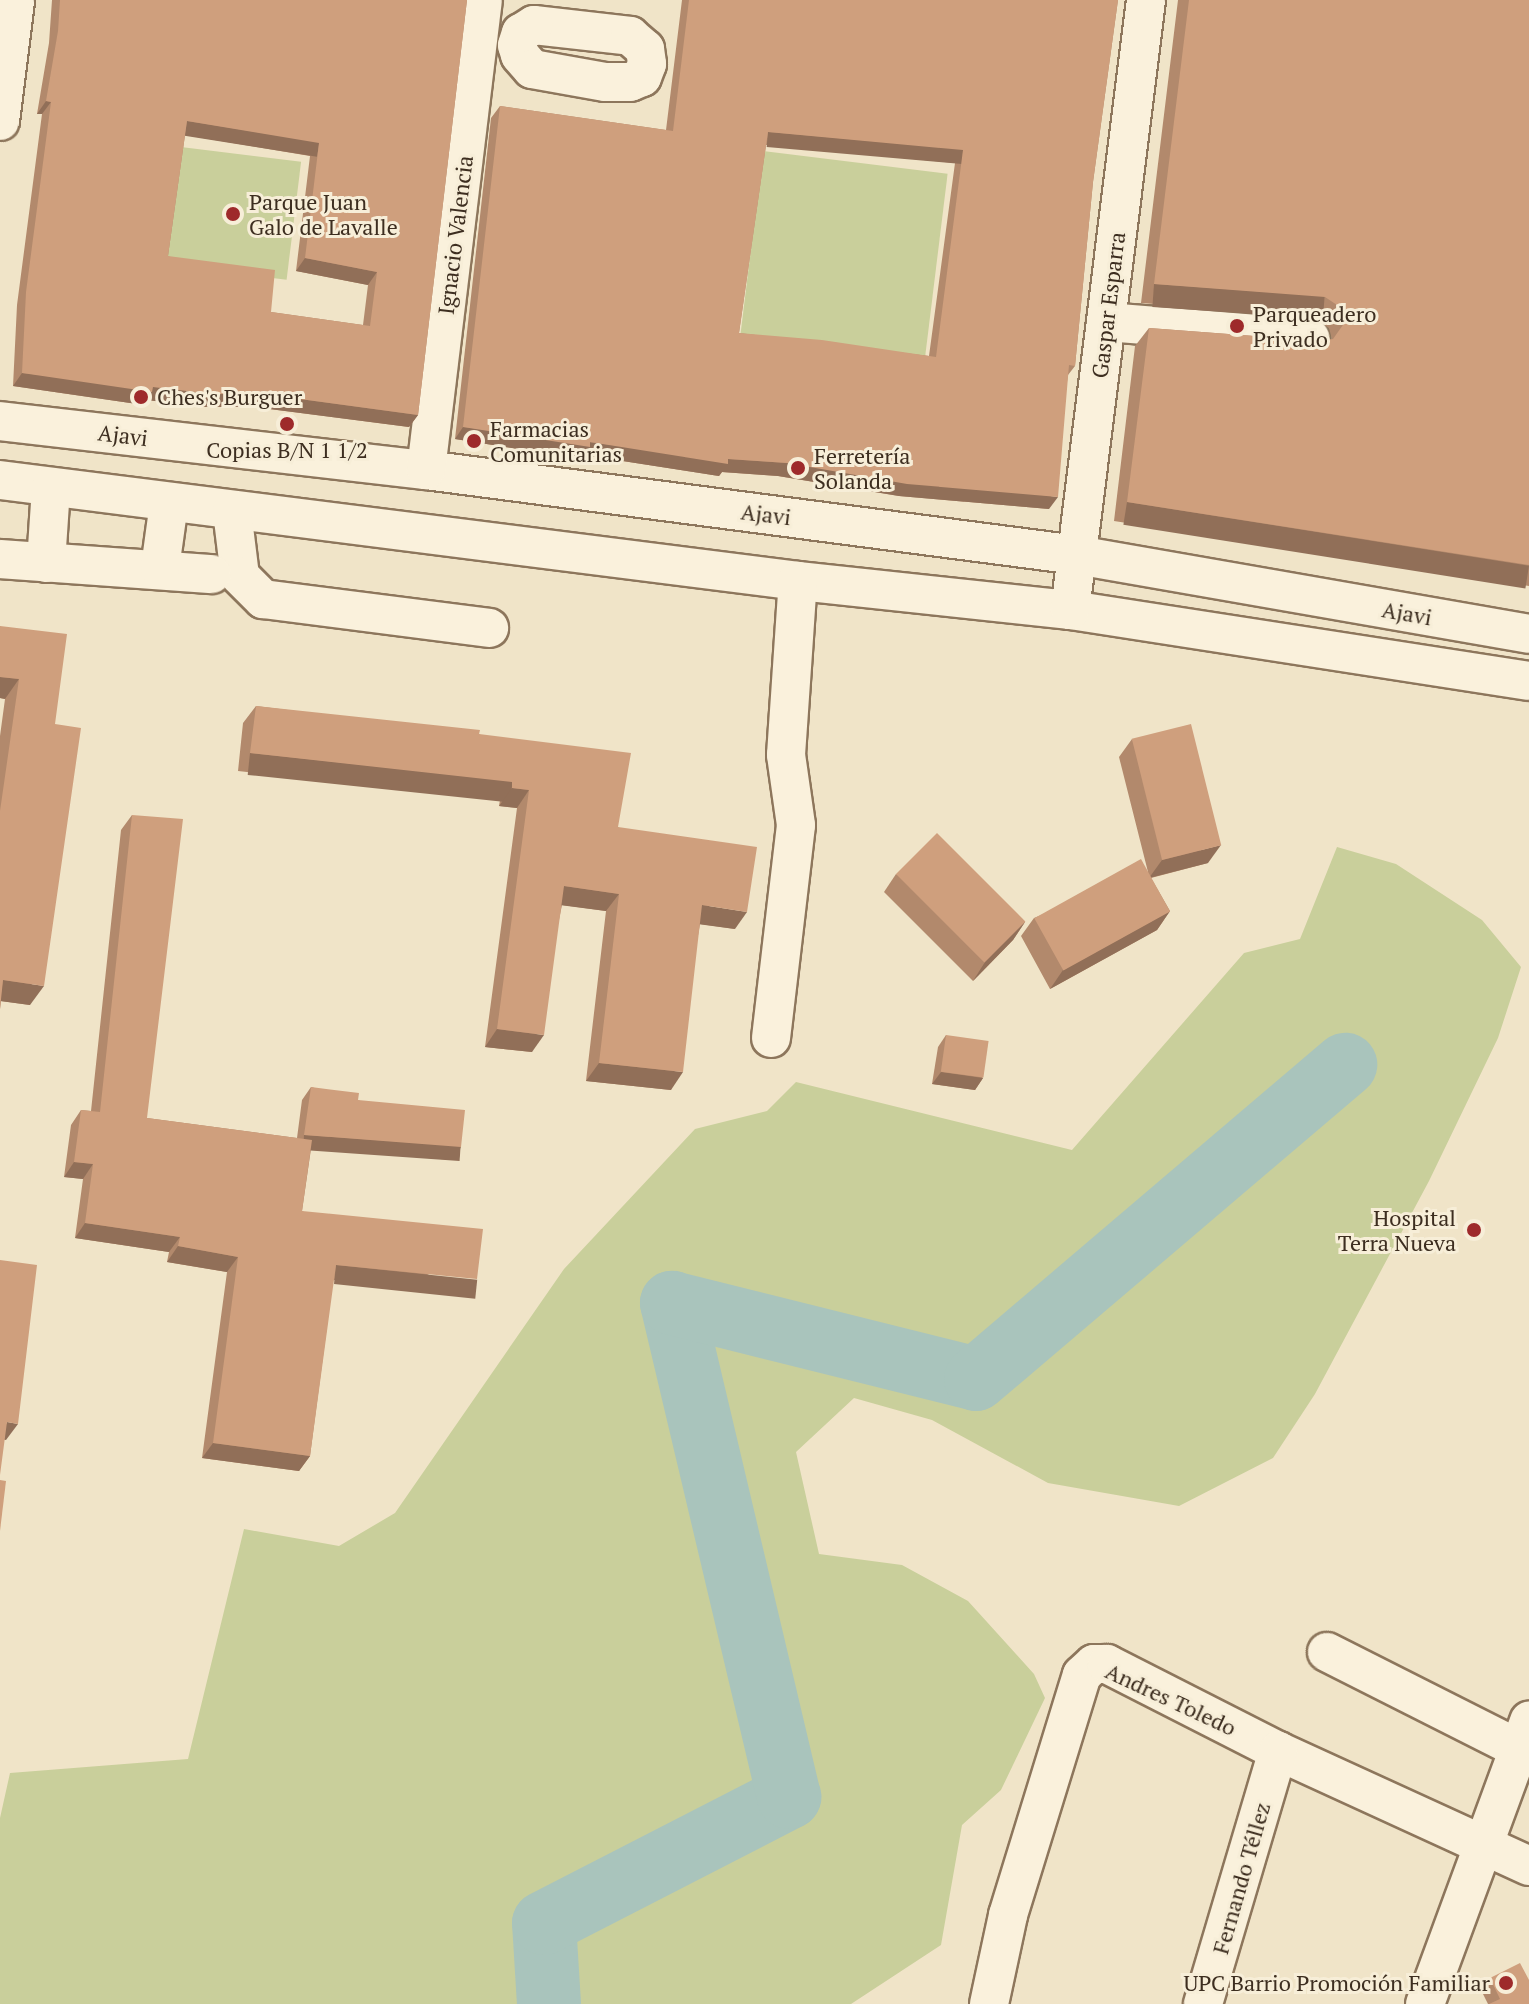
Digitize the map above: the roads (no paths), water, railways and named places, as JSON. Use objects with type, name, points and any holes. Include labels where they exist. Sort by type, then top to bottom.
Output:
[{"type":"street","points":[[0,121],[15,0]]},
{"type":"street","name":"Ignacio Valencia","points":[[426,470],[483,0]]},
{"type":"street","name":"Gaspar Esparra","points":[[1070,610],[1146,0]]},
{"type":"street","points":[[478,44],[517,45]]},
{"type":"street","points":[[1106,322],[1310,338]]},
{"type":"street","name":"Ajavi","points":[[0,421],[426,470],[1077,555],[1529,634]]},
{"type":"street","points":[[0,480],[798,581],[1070,610],[1529,681]]},
{"type":"street","points":[[46,563],[51,487]]},
{"type":"street","points":[[160,568],[169,503]]},
{"type":"street","points":[[232,511],[240,576],[263,599],[489,628]]},
{"type":"street","points":[[0,559],[211,574]]},
{"type":"street","points":[[771,1038],[796,825],[786,755],[798,581]]},
{"type":"street","points":[[1327,1652],[1524,1735],[1425,2004]]},
{"type":"street","name":"Andres Toledo","points":[[989,2004],[1017,1885],[1082,1675],[1094,1664],[1107,1664],[1278,1751],[1529,1866]]},
{"type":"street","name":"Fernando Téllez","points":[[1203,2004],[1278,1751]]},
{"type":"waterway","points":[[549,2004],[544,1923],[789,1797],[672,1303],[976,1379],[1345,1065]]},
{"type":"place","name":"Parque Juan Galo de Lavalle","points":[[233,214]]},
{"type":"place","name":"Parqueadero Privado","points":[[1237,326]]},
{"type":"place","name":"Ches's Burguer","points":[[141,397]]},
{"type":"place","name":"Copias B/N 1 1/2","points":[[287,424]]},
{"type":"place","name":"Farmacias Comunitarias","points":[[474,441]]},
{"type":"place","name":"Ferretería Solanda","points":[[798,468]]},
{"type":"place","name":"Hospital Terra Nueva","points":[[1474,1230]]},
{"type":"place","name":"UPC Barrio Promoción Familiar","points":[[1506,1983]]}]
